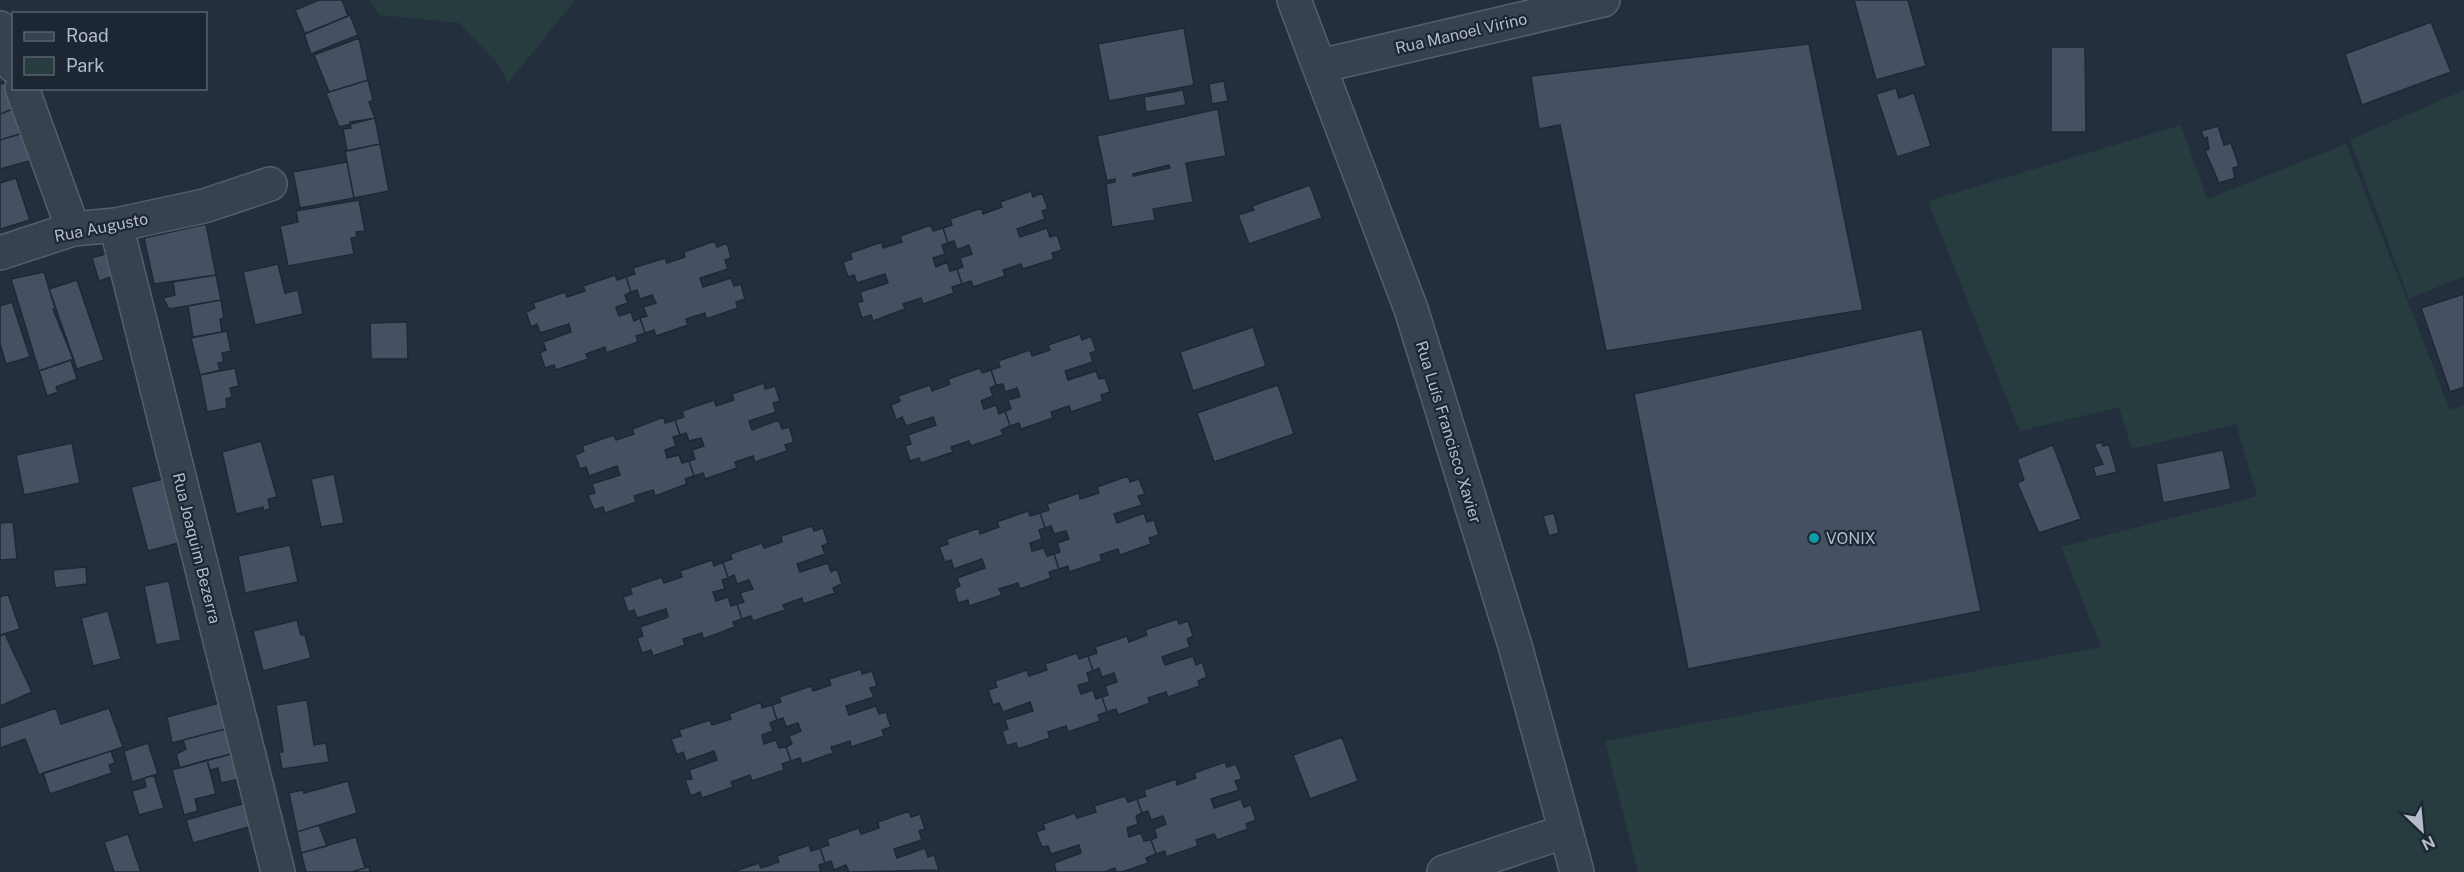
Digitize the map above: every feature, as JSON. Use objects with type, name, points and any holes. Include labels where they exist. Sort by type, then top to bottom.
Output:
[{"type":"street","name":"Rua Luís Francisco Xavier","points":[[1294,0],[1411,309],[1516,649],[1577,872]]},
{"type":"street","name":"Rua Manoel Virino","points":[[1320,66],[1603,0]]},
{"type":"street","points":[[0,28],[12,61]]},
{"type":"street","points":[[23,90],[73,230]]},
{"type":"street","name":"Rua Augusto","points":[[0,253],[73,230],[116,225],[204,206],[270,184]]},
{"type":"street","name":"Rua Joaquim Bezerra","points":[[116,225],[278,872]]},
{"type":"street","points":[[1444,872],[1566,831]]},
{"type":"green space","points":[[368,0],[575,0],[508,83],[499,65],[459,23],[380,15]]},
{"type":"green space","points":[[2464,90],[2464,276],[2409,299],[2350,140]]},
{"type":"green space","points":[[2181,125],[2207,199],[2346,144],[2450,410],[2464,405],[2464,872],[1638,872],[1605,741],[2101,647],[2061,547],[2257,496],[2236,424],[2132,449],[2119,407],[2020,431],[1928,201]]},
{"type":"building","points":[[319,0],[342,0],[348,16],[305,34],[295,10]]},
{"type":"building","points":[[1854,0],[1908,0],[1926,66],[1876,80]]},
{"type":"building","points":[[350,15],[358,35],[311,54],[304,34]]},
{"type":"building","points":[[2431,22],[2451,72],[2362,105],[2345,54]]},
{"type":"building","points":[[1184,28],[1194,85],[1109,101],[1098,44]]},
{"type":"building","points":[[359,38],[368,80],[329,92],[314,55]]},
{"type":"building","points":[[1809,44],[1863,310],[1606,351],[1560,125],[1539,129],[1531,76]]},
{"type":"building","points":[[2051,47],[2085,47],[2086,132],[2051,132]]},
{"type":"building","points":[[368,80],[373,100],[369,102],[375,118],[339,127],[326,93]]},
{"type":"building","points":[[1224,81],[1228,101],[1212,104],[1209,84]]},
{"type":"building","points":[[4,83],[13,109],[0,114],[0,84]]},
{"type":"building","points":[[1896,88],[1899,98],[1914,93],[1931,146],[1897,157],[1876,94]]},
{"type":"building","points":[[1183,90],[1186,105],[1146,112],[1144,97]]},
{"type":"building","points":[[13,109],[23,133],[0,140],[0,114]]},
{"type":"building","points":[[1218,109],[1226,156],[1186,163],[1193,202],[1153,209],[1155,220],[1112,227],[1106,184],[1115,182],[1115,179],[1107,181],[1097,136]],"holes":[[[1169,165],[1170,168],[1133,176],[1133,174]]]},
{"type":"building","points":[[375,118],[380,144],[347,151],[343,129],[351,128],[350,122]]},
{"type":"building","points":[[2218,126],[2224,145],[2231,143],[2239,166],[2233,168],[2235,178],[2219,183],[2205,151],[2209,149],[2207,137],[2204,139],[2201,131]]},
{"type":"building","points":[[23,133],[33,160],[0,169],[0,140]]},
{"type":"building","points":[[380,144],[389,191],[354,198],[345,151]]},
{"type":"building","points":[[347,162],[354,198],[300,208],[293,172]]},
{"type":"building","points":[[16,178],[30,220],[0,229],[0,183]]},
{"type":"building","points":[[1310,185],[1322,218],[1249,244],[1238,215],[1254,210],[1252,206]]},
{"type":"building","points":[[1031,191],[1033,197],[1042,193],[1048,209],[1042,211],[1045,219],[1017,229],[1020,237],[1047,228],[1050,237],[1057,235],[1062,250],[1052,253],[1054,259],[1023,269],[1021,264],[1003,270],[1005,276],[973,287],[971,281],[962,284],[957,269],[963,267],[960,258],[972,254],[969,245],[957,250],[954,241],[948,243],[943,228],[952,225],[950,219],[982,208],[983,214],[1002,207],[1000,202]]},
{"type":"building","points":[[359,200],[365,231],[356,232],[357,237],[351,238],[354,254],[288,266],[280,226],[298,222],[296,211]]},
{"type":"building","points":[[206,224],[216,275],[154,284],[144,238]]},
{"type":"building","points":[[931,225],[933,231],[943,228],[948,243],[942,245],[945,254],[933,258],[936,267],[947,262],[950,271],[957,269],[962,284],[952,287],[954,293],[923,304],[921,298],[903,304],[905,309],[873,321],[871,315],[862,318],[857,303],[863,301],[860,292],[888,283],[885,274],[857,283],[854,275],[848,277],[843,262],[852,259],[850,253],[882,242],[883,248],[902,242],[900,236]]},
{"type":"building","points":[[715,241],[717,247],[727,243],[731,258],[725,260],[728,269],[700,278],[703,287],[731,278],[734,286],[741,284],[745,299],[736,302],[738,308],[706,319],[705,313],[686,319],[688,325],[656,336],[654,330],[645,333],[640,318],[647,316],[643,307],[656,303],[652,295],[640,299],[637,290],[631,292],[626,277],[635,274],[633,268],[665,258],[667,263],[685,257],[684,252]]},
{"type":"building","points":[[115,251],[114,276],[99,281],[92,258]]},
{"type":"building","points":[[278,264],[285,293],[298,290],[303,314],[255,325],[243,272]]},
{"type":"building","points":[[44,272],[55,308],[53,309],[73,359],[39,371],[11,279]]},
{"type":"building","points":[[216,275],[221,300],[169,309],[163,298],[175,295],[173,282]]},
{"type":"building","points":[[615,275],[617,280],[626,277],[631,292],[625,295],[628,303],[616,307],[619,316],[631,312],[634,321],[640,318],[645,333],[636,336],[638,342],[606,353],[605,347],[586,354],[588,359],[556,370],[554,365],[545,368],[540,353],[546,350],[543,342],[571,332],[569,324],[540,333],[537,324],[531,327],[526,312],[535,308],[533,303],[565,292],[567,297],[585,291],[583,286]]},
{"type":"building","points":[[77,280],[104,360],[77,369],[49,289]]},
{"type":"building","points":[[2464,294],[2464,387],[2450,392],[2421,308]]},
{"type":"building","points":[[221,300],[224,318],[220,319],[222,332],[193,337],[188,306]]},
{"type":"building","points":[[12,302],[30,357],[6,364],[0,344],[0,306]]},
{"type":"building","points":[[407,322],[408,359],[371,359],[370,323]]},
{"type":"building","points":[[1253,327],[1266,366],[1193,391],[1180,352]]},
{"type":"building","name":"VONIX","points":[[1922,329],[1981,611],[1688,669],[1634,394]]},
{"type":"building","points":[[227,331],[231,351],[222,353],[224,362],[218,363],[220,370],[200,375],[191,338]]},
{"type":"building","points":[[1080,334],[1082,340],[1091,336],[1096,351],[1090,353],[1093,362],[1065,371],[1068,380],[1096,371],[1099,379],[1105,378],[1110,392],[1101,395],[1103,401],[1071,412],[1069,406],[1051,412],[1053,418],[1021,429],[1019,423],[1010,426],[1005,411],[1011,409],[1008,400],[1020,397],[1017,388],[1005,392],[1003,384],[996,385],[991,370],[1000,367],[998,361],[1030,350],[1032,356],[1050,350],[1048,345]]},
{"type":"building","points":[[71,360],[77,379],[56,387],[58,392],[47,396],[39,371]]},
{"type":"building","points":[[235,368],[239,386],[230,388],[232,397],[226,399],[227,408],[207,412],[200,375]]},
{"type":"building","points":[[980,368],[982,373],[991,370],[996,385],[990,388],[993,396],[981,401],[984,409],[996,405],[999,414],[1005,411],[1010,426],[1001,430],[1003,435],[971,446],[969,441],[951,447],[953,452],[921,463],[919,458],[910,461],[905,446],[911,444],[908,435],[936,425],[933,417],[906,426],[902,417],[896,420],[891,405],[900,401],[898,396],[930,385],[932,391],[950,384],[948,379]]},
{"type":"building","points":[[764,383],[765,389],[775,386],[780,401],[773,403],[776,412],[749,421],[752,430],[779,420],[782,429],[789,427],[794,442],[785,445],[787,451],[755,462],[753,456],[735,462],[737,468],[705,479],[703,473],[694,476],[689,461],[695,459],[692,450],[704,446],[701,438],[689,441],[686,433],[680,435],[675,420],[684,417],[682,411],[714,400],[716,406],[734,400],[732,394]]},
{"type":"building","points":[[1278,385],[1294,434],[1214,462],[1197,413]]},
{"type":"building","points":[[664,417],[665,423],[675,420],[680,435],[673,437],[676,446],[665,450],[667,458],[679,455],[682,463],[689,461],[694,476],[685,479],[687,484],[655,496],[653,490],[634,496],[636,502],[605,513],[603,507],[594,510],[588,495],[595,493],[592,484],[620,475],[617,466],[589,476],[586,467],[580,469],[575,455],[584,451],[582,446],[614,435],[616,440],[634,434],[632,429]]},
{"type":"building","points":[[261,441],[277,497],[268,499],[270,509],[264,511],[263,507],[236,514],[222,452]]},
{"type":"building","points":[[2102,442],[2103,446],[2109,445],[2117,472],[2096,477],[2093,467],[2103,464],[2094,444]]},
{"type":"building","points":[[72,443],[80,483],[24,495],[16,455]]},
{"type":"building","points":[[2053,445],[2081,519],[2039,533],[2017,483],[2024,480],[2017,459]]},
{"type":"building","points":[[2223,450],[2231,489],[2163,503],[2156,464]]},
{"type":"building","points":[[334,474],[344,523],[321,527],[311,479]]},
{"type":"building","points":[[1128,476],[1130,482],[1139,479],[1145,494],[1138,496],[1142,505],[1114,514],[1117,523],[1144,513],[1147,522],[1154,520],[1159,535],[1149,538],[1151,544],[1120,555],[1118,549],[1100,555],[1102,561],[1069,572],[1068,566],[1059,569],[1054,554],[1060,552],[1057,543],[1069,539],[1066,531],[1054,534],[1051,526],[1045,528],[1040,513],[1049,510],[1047,504],[1079,493],[1080,499],[1099,493],[1097,487]]},
{"type":"building","points":[[167,478],[182,542],[148,551],[131,487]]},
{"type":"building","points":[[1028,511],[1030,516],[1040,513],[1045,528],[1039,530],[1042,539],[1030,543],[1032,551],[1044,548],[1047,556],[1054,554],[1059,569],[1049,572],[1051,578],[1020,589],[1018,583],[999,589],[1002,595],[969,606],[968,600],[958,603],[954,589],[960,586],[957,578],[985,568],[982,559],[954,569],[951,560],[945,562],[939,547],[948,544],[947,539],[979,528],[980,534],[999,527],[997,522]]},
{"type":"building","points":[[1554,513],[1559,533],[1549,536],[1543,516]]},
{"type":"building","points":[[13,522],[17,559],[0,560],[0,523]]},
{"type":"building","points":[[812,526],[814,531],[823,528],[828,543],[822,546],[825,554],[797,564],[800,572],[828,563],[831,572],[837,569],[842,584],[833,588],[835,593],[803,604],[802,598],[783,605],[785,610],[753,621],[751,616],[742,619],[737,604],[744,602],[740,593],[753,589],[749,580],[737,584],[734,575],[728,578],[723,562],[732,559],[730,554],[762,543],[764,548],[782,542],[781,536]]},
{"type":"building","points":[[290,545],[298,582],[245,593],[238,556]]},
{"type":"building","points":[[712,560],[714,566],[723,562],[728,578],[722,580],[725,589],[713,592],[716,601],[728,597],[731,606],[737,604],[742,619],[733,622],[735,627],[703,639],[702,633],[683,639],[685,645],[653,656],[651,650],[642,653],[637,638],[643,636],[640,627],[668,617],[666,609],[637,618],[634,610],[628,612],[623,597],[632,594],[630,588],[662,577],[664,583],[682,577],[680,571]]},
{"type":"building","points":[[86,567],[87,584],[55,588],[53,570]]},
{"type":"building","points":[[169,581],[181,640],[156,645],[144,586]]},
{"type":"building","points":[[8,594],[20,629],[0,635],[0,597]]},
{"type":"building","points":[[108,611],[121,659],[93,666],[81,618]]},
{"type":"building","points":[[1177,619],[1179,624],[1188,621],[1193,636],[1187,639],[1190,647],[1162,657],[1165,665],[1193,656],[1196,665],[1202,662],[1207,677],[1198,681],[1200,686],[1168,697],[1166,692],[1148,698],[1150,703],[1118,715],[1116,709],[1107,712],[1102,697],[1108,695],[1105,686],[1117,682],[1114,673],[1102,677],[1099,668],[1093,671],[1088,656],[1097,653],[1095,647],[1127,636],[1129,642],[1147,635],[1145,630]]},
{"type":"building","points":[[297,620],[301,635],[305,635],[311,658],[263,671],[253,631]]},
{"type":"building","points":[[5,634],[32,692],[0,706],[0,636]]},
{"type":"building","points":[[1077,653],[1079,659],[1088,656],[1093,671],[1087,673],[1090,682],[1078,685],[1081,694],[1093,690],[1096,699],[1102,697],[1107,712],[1098,715],[1100,721],[1068,732],[1066,726],[1048,732],[1050,738],[1018,749],[1016,743],[1007,746],[1002,731],[1008,729],[1005,720],[1033,711],[1030,702],[1003,712],[999,703],[993,705],[988,690],[997,687],[995,681],[1027,670],[1029,676],[1047,670],[1045,664]]},
{"type":"building","points":[[861,669],[862,674],[872,671],[877,686],[870,688],[874,697],[846,706],[849,715],[876,706],[879,714],[886,712],[891,727],[882,730],[884,736],[851,747],[850,741],[831,747],[833,753],[802,764],[800,758],[791,761],[786,747],[792,744],[789,736],[801,731],[798,723],[786,727],[783,718],[777,720],[772,705],[781,702],[779,697],[811,686],[813,691],[831,685],[829,679]]},
{"type":"building","points":[[307,700],[314,745],[326,743],[329,762],[282,769],[279,752],[283,752],[276,705]]},
{"type":"building","points":[[223,702],[229,728],[172,743],[167,717]]},
{"type":"building","points":[[761,702],[762,708],[772,705],[777,720],[770,723],[773,731],[762,735],[764,744],[776,740],[779,748],[786,747],[791,761],[782,764],[784,770],[752,781],[750,775],[731,782],[733,787],[702,798],[700,792],[691,796],[685,780],[692,779],[689,770],[717,760],[714,751],[686,761],[683,752],[677,755],[671,739],[681,736],[679,730],[710,720],[712,725],[731,719],[729,714]]},
{"type":"building","points":[[56,708],[61,724],[109,708],[123,747],[39,775],[25,739],[0,748],[0,728]]},
{"type":"building","points":[[229,728],[235,753],[180,768],[176,754],[186,749],[183,740]]},
{"type":"building","points":[[1342,737],[1358,781],[1310,799],[1293,755]]},
{"type":"building","points":[[148,743],[158,774],[132,782],[124,751]]},
{"type":"building","points":[[111,751],[115,763],[109,765],[112,773],[50,794],[43,773]]},
{"type":"building","points":[[235,753],[245,778],[221,783],[218,768],[210,770],[207,760]]},
{"type":"building","points":[[207,760],[216,794],[195,799],[198,811],[184,815],[172,770]]},
{"type":"building","points":[[1225,762],[1227,767],[1236,764],[1242,779],[1235,781],[1239,790],[1211,799],[1214,808],[1241,799],[1244,807],[1251,805],[1256,820],[1246,824],[1248,829],[1217,840],[1214,834],[1196,840],[1198,846],[1166,857],[1165,851],[1156,854],[1151,840],[1157,837],[1154,829],[1166,824],[1163,816],[1151,820],[1148,811],[1142,813],[1137,799],[1146,796],[1144,790],[1176,779],[1177,785],[1196,778],[1194,773]]},
{"type":"building","points":[[154,775],[164,808],[139,815],[132,791],[146,787],[144,778]]},
{"type":"building","points":[[348,781],[357,813],[297,832],[289,793],[303,790],[304,793]]},
{"type":"building","points":[[1125,796],[1128,802],[1137,799],[1142,813],[1136,816],[1138,824],[1127,828],[1129,837],[1141,833],[1144,841],[1151,840],[1156,854],[1146,858],[1148,863],[1122,872],[1116,872],[1115,868],[1104,872],[1056,872],[1054,863],[1081,853],[1079,845],[1051,854],[1048,846],[1042,847],[1036,832],[1045,829],[1043,824],[1075,813],[1077,818],[1096,812],[1094,806]]},
{"type":"building","points":[[252,801],[259,824],[193,843],[186,820]]},
{"type":"building","points":[[909,811],[911,817],[920,814],[925,829],[919,831],[922,840],[894,849],[897,858],[925,848],[928,857],[934,855],[939,870],[849,872],[846,865],[834,870],[831,861],[825,863],[820,848],[829,845],[827,839],[859,828],[861,834],[879,828],[878,822]]},
{"type":"building","points":[[319,825],[327,846],[301,853],[297,832]]},
{"type":"building","points":[[128,834],[141,872],[114,872],[104,842]]},
{"type":"building","points":[[356,837],[365,868],[352,872],[306,872],[301,853]]},
{"type":"building","points":[[809,845],[811,851],[820,848],[825,863],[819,865],[821,872],[732,872],[759,863],[761,868],[779,862],[777,856]]},
{"type":"building","points":[[369,867],[370,872],[352,872],[365,868]]},
{"type":"place","name":"VONIX","points":[[1814,538]]}]
